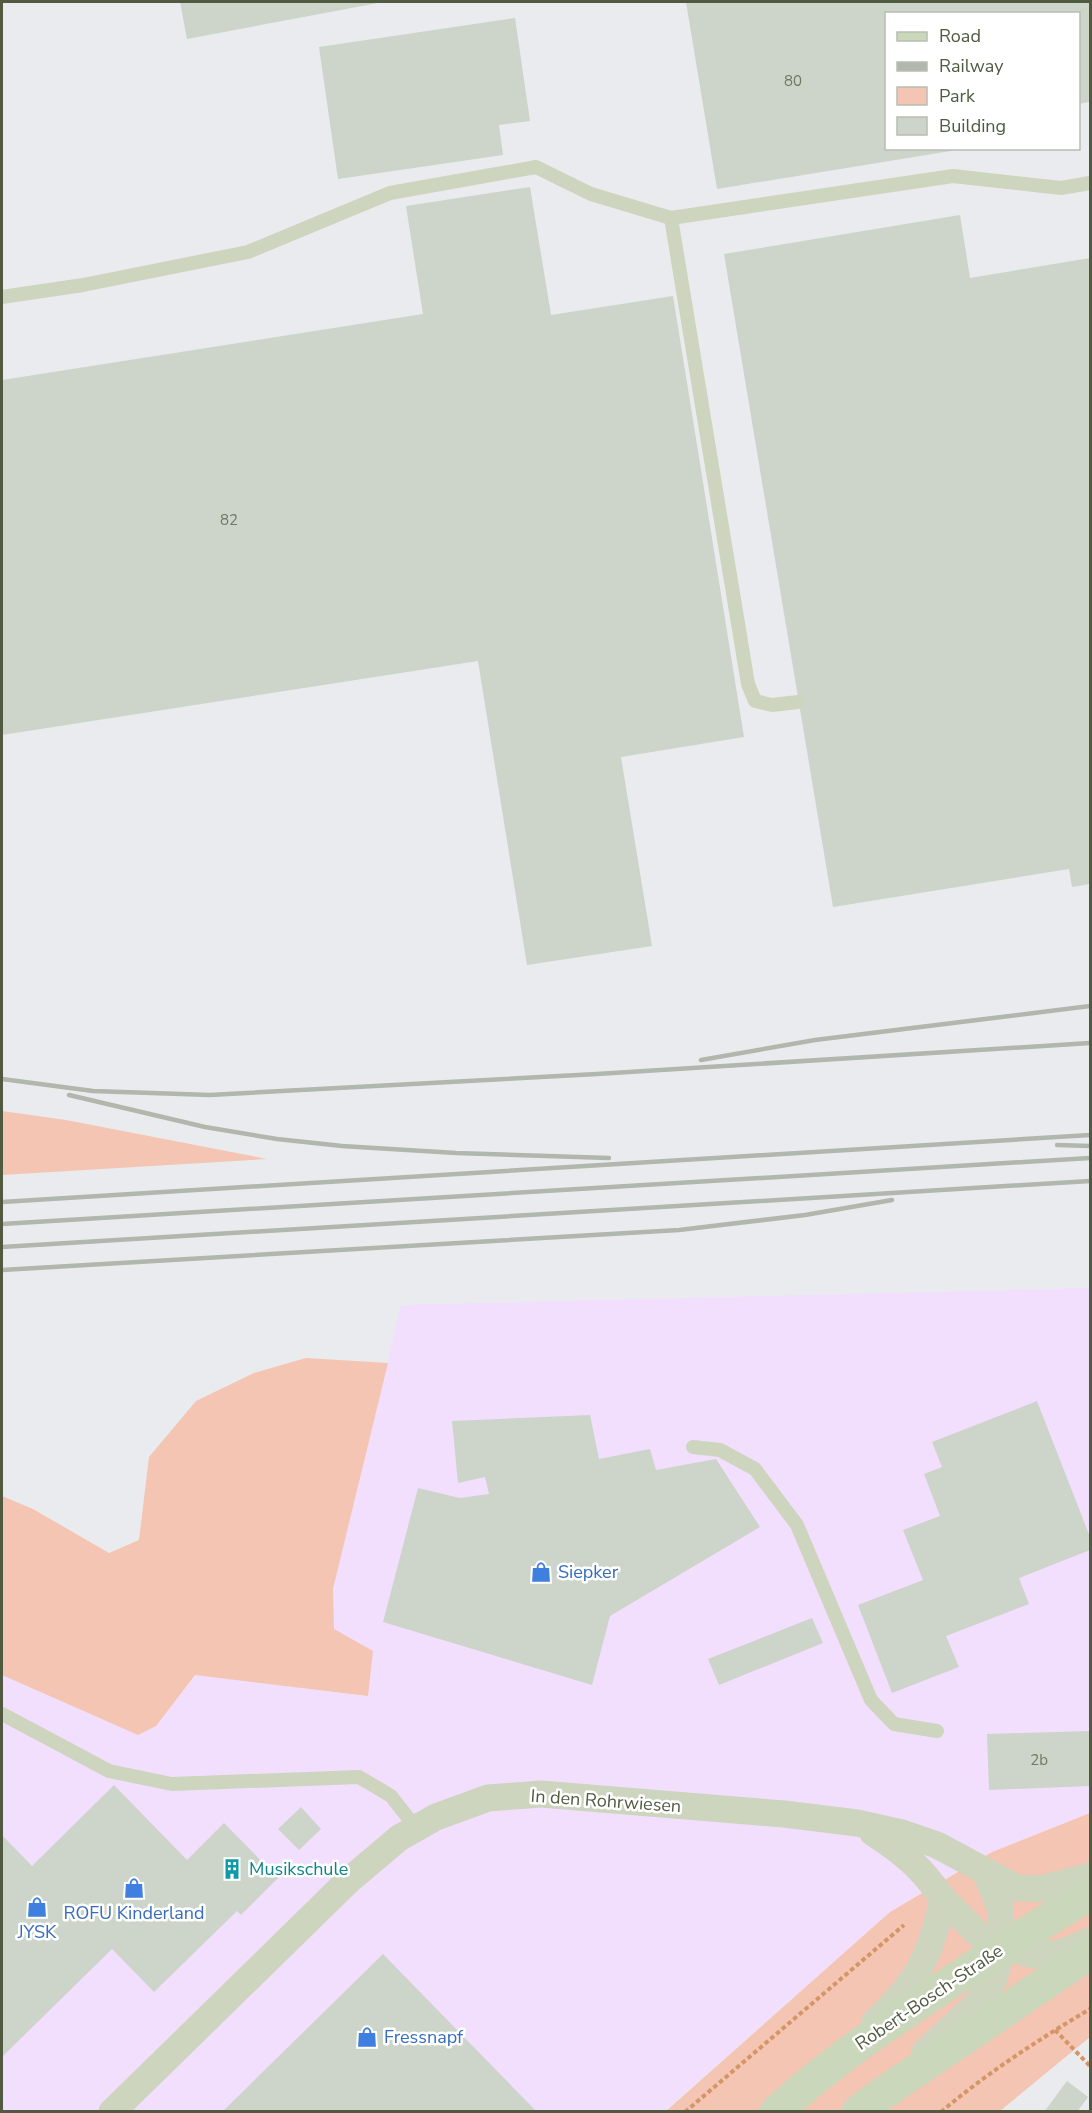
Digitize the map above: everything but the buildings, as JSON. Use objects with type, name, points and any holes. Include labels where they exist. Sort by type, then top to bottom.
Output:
[{"type":"main road","name":"Robert-Bosch-Straße","points":[[776,2112],[825,2069],[1002,1947],[1090,1894]]},
{"type":"main road","points":[[867,2105],[1090,1953]]},
{"type":"street","name":"In den Rohrwiesen","points":[[112,2112],[347,1882],[399,1838],[436,1817],[488,1798],[541,1794],[784,1814],[857,1823],[902,1833],[937,1845],[1017,1888],[1040,1889],[1090,1876]]},
{"type":"street","name":"In den Rohrwiesen","points":[[857,1823],[898,1849],[927,1875],[943,1899],[981,1937],[1002,1947],[1034,1955],[1060,1953],[1090,1941]]},
{"type":"street","points":[[867,2105],[975,2006],[994,1979],[1002,1947],[1000,1907],[985,1871]]},
{"type":"street","points":[[825,2069],[894,2004],[921,1969],[935,1934],[943,1899]]},
{"type":"lane","points":[[2,297],[83,285],[248,252],[390,193],[536,167],[591,194],[671,218],[952,176],[1060,188],[1090,183]]},
{"type":"lane","points":[[671,218],[748,684],[755,701],[772,705],[798,702]]},
{"type":"lane","points":[[693,1447],[720,1450],[755,1469],[797,1525],[871,1700],[894,1724],[937,1731]]},
{"type":"lane","points":[[2,1714],[108,1771],[172,1784],[359,1777],[391,1796],[416,1828]]},
{"type":"path","points":[[685,2112],[907,1923],[943,1899]]},
{"type":"path","points":[[941,2112],[971,2087],[1090,2009]]},
{"type":"path","points":[[1055,2030],[1090,2066]]},
{"type":"shaded area","points":[[1090,1288],[1090,1813],[992,1852],[890,1912],[665,2111],[2,2111],[2,1675],[138,1735],[156,1726],[195,1675],[368,1696],[334,1630],[333,1589],[401,1305]]},
{"type":"green space","points":[[2,1111],[66,1120],[267,1159],[2,1175]]},
{"type":"green space","points":[[306,1358],[388,1363],[333,1589],[334,1629],[373,1651],[368,1696],[195,1675],[156,1726],[138,1735],[2,1675],[2,1496],[33,1509],[109,1553],[139,1540],[149,1457],[196,1401],[254,1373]]},
{"type":"green space","points":[[1090,1813],[1090,2037],[1000,2111],[665,2112],[890,1912],[992,1852]]},
{"type":"railway","points":[[701,1060],[815,1040],[1090,1006]]},
{"type":"railway","points":[[2,1079],[93,1091],[210,1095],[597,1074],[1090,1043]]},
{"type":"railway","points":[[69,1095],[205,1127],[277,1139],[342,1146],[456,1153],[609,1158]]},
{"type":"railway","points":[[2,1202],[1090,1135]]},
{"type":"railway","points":[[1057,1145],[1090,1146]]},
{"type":"railway","points":[[2,1224],[1090,1158]]},
{"type":"railway","points":[[2,1247],[1090,1181]]},
{"type":"railway","points":[[2,1270],[679,1230],[805,1215],[892,1200]]},
{"type":"place","name":"Siepker","points":[[541,1572]]},
{"type":"place","name":"Musikschule","points":[[232,1869]]},
{"type":"place","name":"ROFU Kinderland","points":[[134,1888]]},
{"type":"place","name":"JYSK","points":[[37,1907]]},
{"type":"place","name":"Fressnapf","points":[[367,2037]]}]
